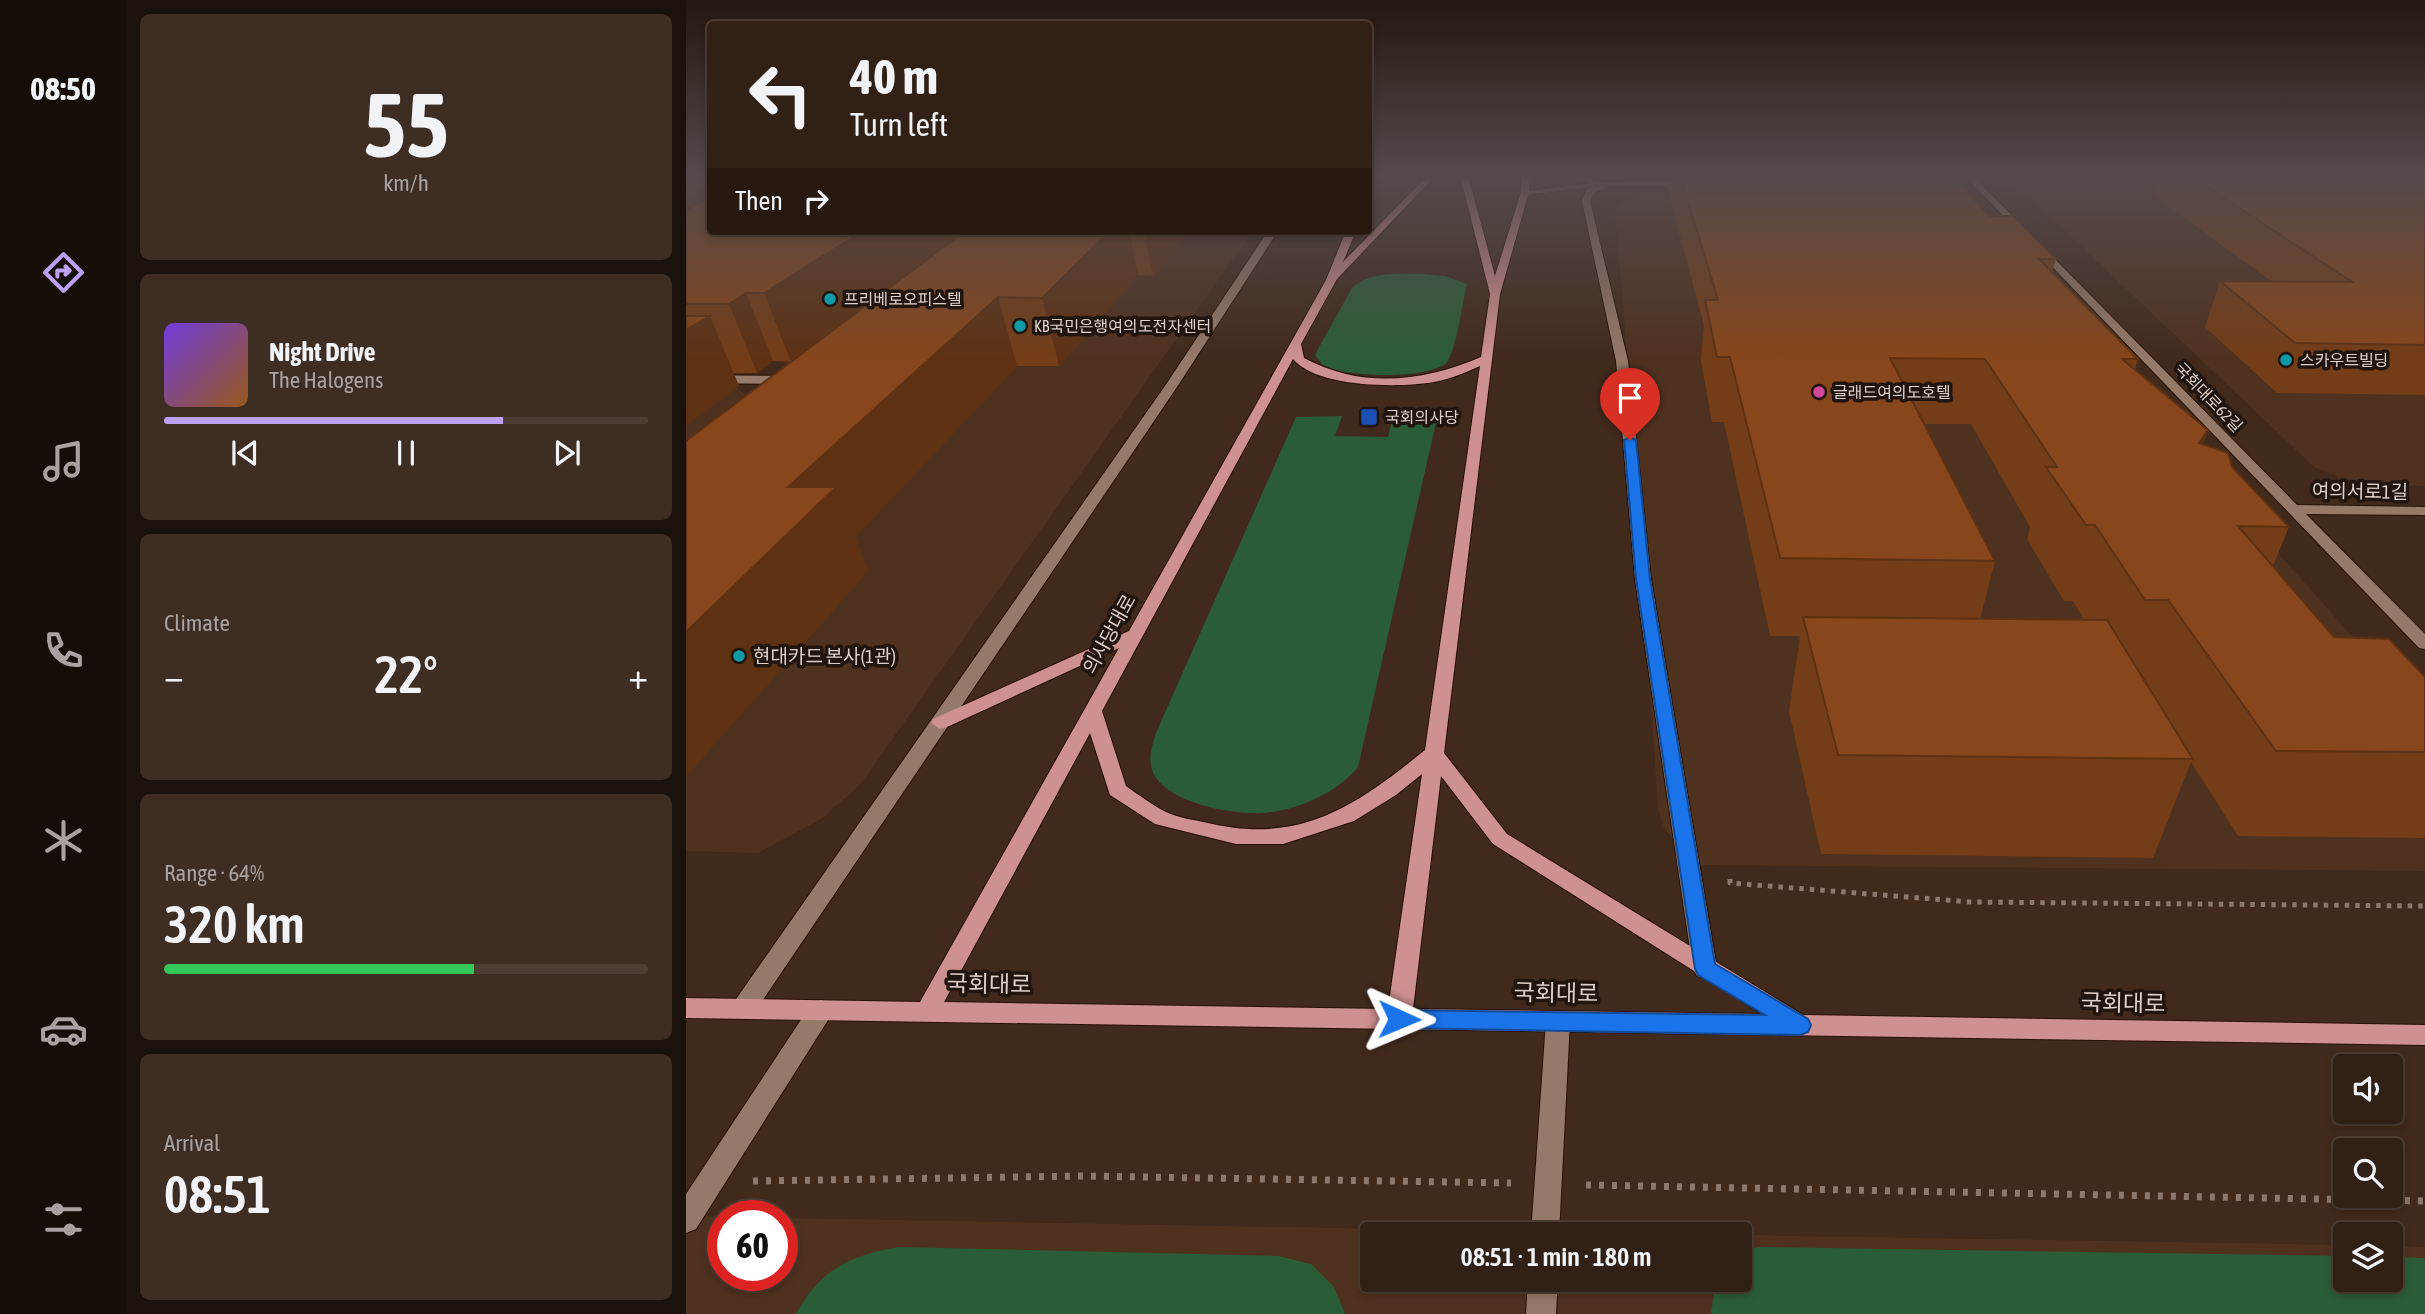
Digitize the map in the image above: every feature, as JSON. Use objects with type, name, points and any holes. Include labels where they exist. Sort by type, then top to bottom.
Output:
[{"type":"main road","name":"의사당대로","points":[[927,1011],[1331,280],[1349,236]]},
{"type":"main road","name":"의사당대로","points":[[1331,280],[1376,236]]},
{"type":"main road","points":[[1479,236],[1494,294]]},
{"type":"main road","points":[[1399,1019],[1494,294],[1511,236]]},
{"type":"main road","points":[[1296,344],[1299,359],[1315,370],[1343,378],[1381,381],[1450,374],[1486,359]]},
{"type":"main road","points":[[940,723],[1135,634]]},
{"type":"main road","points":[[1093,711],[1117,790],[1162,819],[1236,837],[1283,837],[1347,816],[1389,790],[1434,753]]},
{"type":"main road","points":[[1434,753],[1500,839],[1705,969],[1800,1025]]},
{"type":"main road","name":"국회대로","points":[[686,1008],[2425,1035]]},
{"type":"street","points":[[743,1009],[1173,384],[1270,236]]},
{"type":"street","points":[[1594,236],[1622,360],[1643,579],[1705,969]]},
{"type":"street","name":"국회대로62길","points":[[2024,236],[2425,644]]},
{"type":"street","points":[[686,379],[808,380]]},
{"type":"street","name":"여의서로1길","points":[[2294,509],[2425,511]]},
{"type":"street","points":[[686,1219],[821,1010]]},
{"type":"street","points":[[1546,1222],[1558,1021]]},
{"type":"street","points":[[1541,1314],[1542,1292]]},
{"type":"path","points":[[1728,870],[1730,883],[1971,902],[2425,906]]},
{"type":"shaded area","points":[[1024,236],[1249,236],[859,786],[821,819],[758,853],[686,851],[686,519]]},
{"type":"shaded area","points":[[1617,236],[1758,236],[2217,484],[2425,718],[2425,871],[1697,865],[1664,828],[1658,808]]},
{"type":"shaded area","points":[[2071,236],[2425,236],[2425,486],[2376,485],[2340,477],[2314,467]]},
{"type":"shaded area","points":[[686,385],[735,386],[758,407],[686,462]]},
{"type":"shaded area","points":[[686,1216],[707,1217],[707,1291],[798,1291],[798,1218],[1360,1228],[1360,1292],[1752,1292],[1752,1235],[2333,1245],[2333,1292],[2403,1292],[2403,1246],[2425,1247],[2425,1314],[686,1314]]},
{"type":"green space","points":[[1376,276],[1445,276],[1467,284],[1456,337],[1447,362],[1423,372],[1386,375],[1332,369],[1322,364],[1315,356],[1352,288]]},
{"type":"green space","points":[[1342,416],[1335,436],[1388,437],[1393,417],[1437,418],[1358,767],[1339,785],[1315,799],[1276,812],[1221,810],[1191,801],[1166,788],[1154,774],[1150,756],[1156,733],[1296,417]]},
{"type":"green space","points":[[899,1247],[1278,1256],[1311,1264],[1334,1287],[1345,1314],[796,1314],[815,1286],[838,1267],[866,1255]]},
{"type":"green space","points":[[1752,1248],[2333,1256],[2333,1292],[2403,1292],[2403,1257],[2425,1258],[2425,1314],[1711,1314],[1714,1292],[1752,1292]]},
{"type":"building","points":[[686,236],[855,236],[764,293],[746,293],[729,304],[686,304]]},
{"type":"building","points":[[958,236],[1104,236],[1042,298],[998,297],[788,487],[836,487],[686,632],[686,441]]},
{"type":"building","points":[[1699,236],[2033,236],[2056,259],[2039,259],[2138,359],[2122,359],[2208,430],[2199,443],[2228,453],[2232,467],[2289,527],[2238,526],[2334,637],[2389,639],[2425,677],[2425,752],[2276,751],[2168,600],[2145,600],[2095,525],[2086,525],[2046,467],[2057,467],[1985,359],[1890,358],[1995,561],[1780,558],[1730,357],[1717,357],[1705,300],[1718,300]]},
{"type":"building","points":[[2282,236],[2425,236],[2425,345],[2295,343],[2220,281],[2352,282]]},
{"type":"building","points":[[686,316],[710,316],[686,330]]},
{"type":"building","points":[[1803,617],[2107,620],[2193,759],[1838,755]]},
{"type":"place","name":"프리베로오피스텔","points":[[830,299]]},
{"type":"place","name":"KB국민은행여의도전자센터","points":[[1020,326]]},
{"type":"place","name":"스카우트빌딩","points":[[2286,360]]},
{"type":"place","name":"글래드여의도호텔","points":[[1819,392]]},
{"type":"place","name":"국회의사당","points":[[1369,417]]},
{"type":"place","name":"현대카드 본사(1관)","points":[[739,656]]},
{"type":"route","points":[[1399,1019],[1800,1025],[1705,969],[1643,579],[1630,440]]}]
